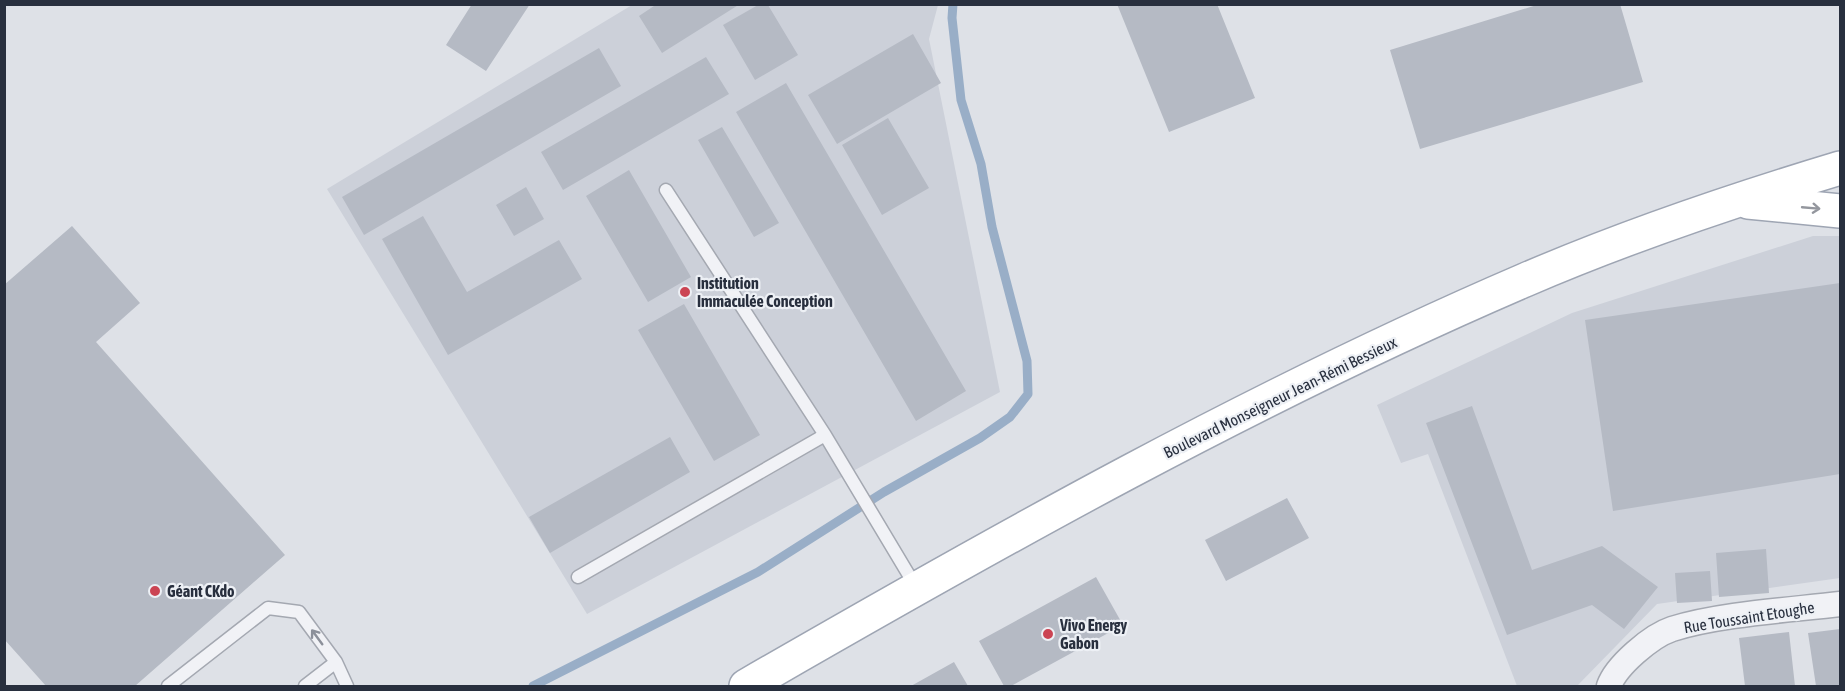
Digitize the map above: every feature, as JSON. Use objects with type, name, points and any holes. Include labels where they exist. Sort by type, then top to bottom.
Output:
[{"type":"main road","name":"Boulevard Monseigneur Jean-Rémi Bessieux","points":[[746,687],[916,587],[1070,502],[1226,422],[1425,326],[1525,280],[1612,246],[1840,168]]},
{"type":"main road","points":[[1740,201],[1840,211]]},
{"type":"street","name":"Rue Toussaint Etoughe","points":[[1609,687],[1635,652],[1671,629],[1840,604]]},
{"type":"lane","points":[[666,190],[825,435],[916,587]]},
{"type":"lane","points":[[578,578],[825,435]]},
{"type":"lane","points":[[168,687],[268,608],[299,612],[336,662],[347,687]]},
{"type":"lane","points":[[305,687],[336,662]]},
{"type":"shaded area","name":"Institution Immaculée Conception","points":[[632,5],[938,5],[929,39],[1000,392],[587,614],[327,189]]},
{"type":"shaded area","points":[[1813,236],[1840,236],[1840,578],[1657,604],[1577,686],[1517,686],[1428,454],[1401,463],[1377,405],[1572,313]]},
{"type":"building","points":[[472,4],[530,4],[486,71],[446,45]]},
{"type":"building","points":[[657,4],[740,4],[662,53],[639,16]]},
{"type":"building","points":[[1117,4],[1217,4],[1255,98],[1169,132]]},
{"type":"building","points":[[1540,4],[1620,4],[1643,82],[1420,149],[1390,50]]},
{"type":"building","points":[[758,5],[768,5],[798,55],[755,80],[723,25]]},
{"type":"building","points":[[913,34],[941,83],[837,144],[808,95]]},
{"type":"building","points":[[599,48],[621,86],[364,235],[342,197]]},
{"type":"building","points":[[706,57],[729,94],[563,190],[541,152]]},
{"type":"building","points":[[786,83],[966,391],[916,421],[736,112]]},
{"type":"building","points":[[888,118],[929,188],[882,215],[842,145]]},
{"type":"building","points":[[722,127],[779,223],[754,237],[698,140]]},
{"type":"building","points":[[629,170],[691,277],[648,302],[586,196]]},
{"type":"building","points":[[526,187],[544,219],[514,236],[496,205]]},
{"type":"building","points":[[423,216],[467,292],[559,240],[582,279],[448,355],[382,239]]},
{"type":"building","points":[[72,226],[140,303],[96,342],[285,555],[135,686],[46,686],[4,639],[4,285]]},
{"type":"building","points":[[1840,283],[1840,474],[1613,511],[1585,320]]},
{"type":"building","points":[[684,304],[760,435],[714,461],[638,330]]},
{"type":"building","points":[[1472,406],[1532,570],[1602,546],[1658,587],[1624,629],[1592,605],[1507,635],[1426,423]]},
{"type":"building","points":[[670,437],[690,472],[550,553],[529,517]]},
{"type":"building","points":[[1287,498],[1309,538],[1226,581],[1205,540]]},
{"type":"building","points":[[1766,549],[1769,593],[1719,597],[1716,553]]},
{"type":"building","points":[[1710,571],[1712,601],[1677,603],[1675,573]]},
{"type":"building","points":[[1096,577],[1123,625],[1011,686],[1004,686],[979,641]]},
{"type":"building","points":[[1840,629],[1840,686],[1816,686],[1808,633]]},
{"type":"building","points":[[1789,632],[1795,686],[1745,686],[1739,638]]},
{"type":"building","points":[[954,662],[968,686],[911,686]]},
{"type":"waterway","points":[[533,686],[758,572],[884,492],[980,438],[1010,417],[1028,394],[1027,361],[992,227],[981,164],[961,100],[952,18],[953,4]]},
{"type":"place","name":"Institution Immaculée Conception","points":[[685,292]]},
{"type":"place","name":"Géant CKdo","points":[[155,591]]},
{"type":"place","name":"Vivo Energy Gabon","points":[[1048,634]]}]
